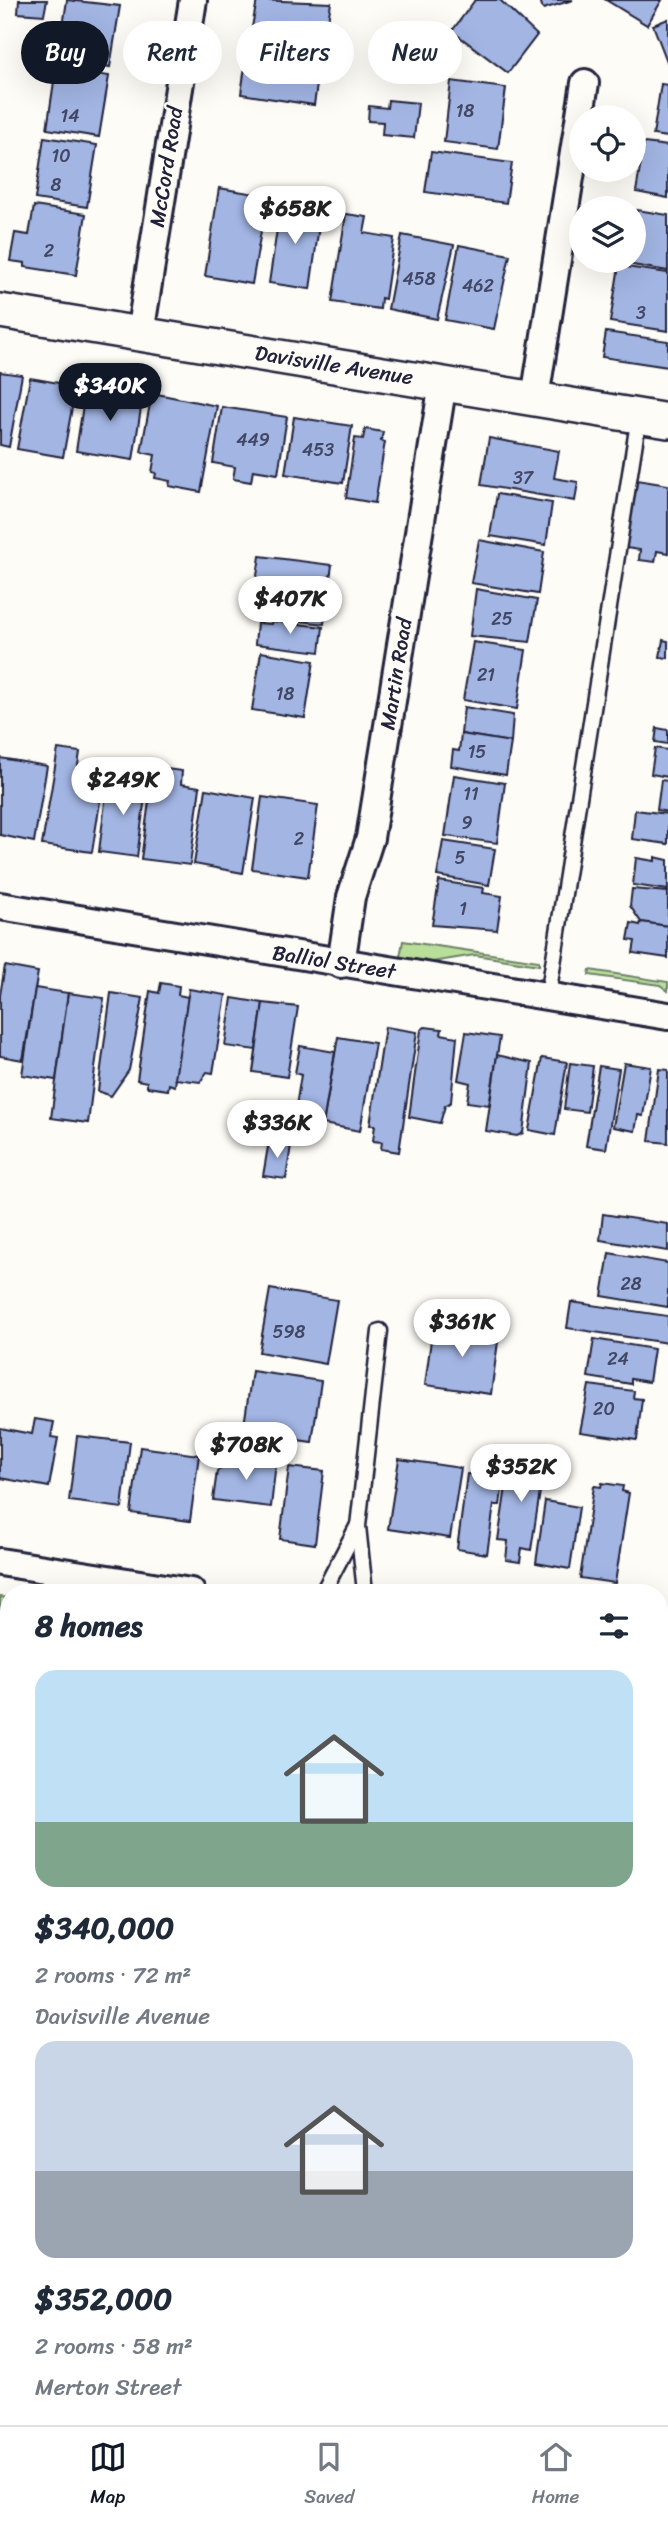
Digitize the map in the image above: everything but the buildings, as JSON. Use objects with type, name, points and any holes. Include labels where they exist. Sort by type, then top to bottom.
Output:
[{"type":"street","name":"McCord Road","points":[[139,334],[193,0]]},
{"type":"street","points":[[535,398],[584,83]]},
{"type":"street","name":"Davisville Avenue","points":[[0,311],[653,419]]},
{"type":"street","name":"Martin Road","points":[[341,964],[351,897],[370,838],[443,383]]},
{"type":"street","name":"Balliol Street","points":[[0,906],[668,1016]]},
{"type":"street","points":[[0,1562],[140,1584]]},
{"type":"lane","points":[[548,996],[653,419]]},
{"type":"lane","points":[[364,1584],[358,1526],[380,1331]]},
{"type":"lane","points":[[327,1584],[358,1526]]},
{"type":"green space","points":[[403,941],[539,961],[539,965],[475,955],[432,962],[400,957]]},
{"type":"green space","points":[[590,970],[668,982],[668,991],[660,985],[589,975]]}]
